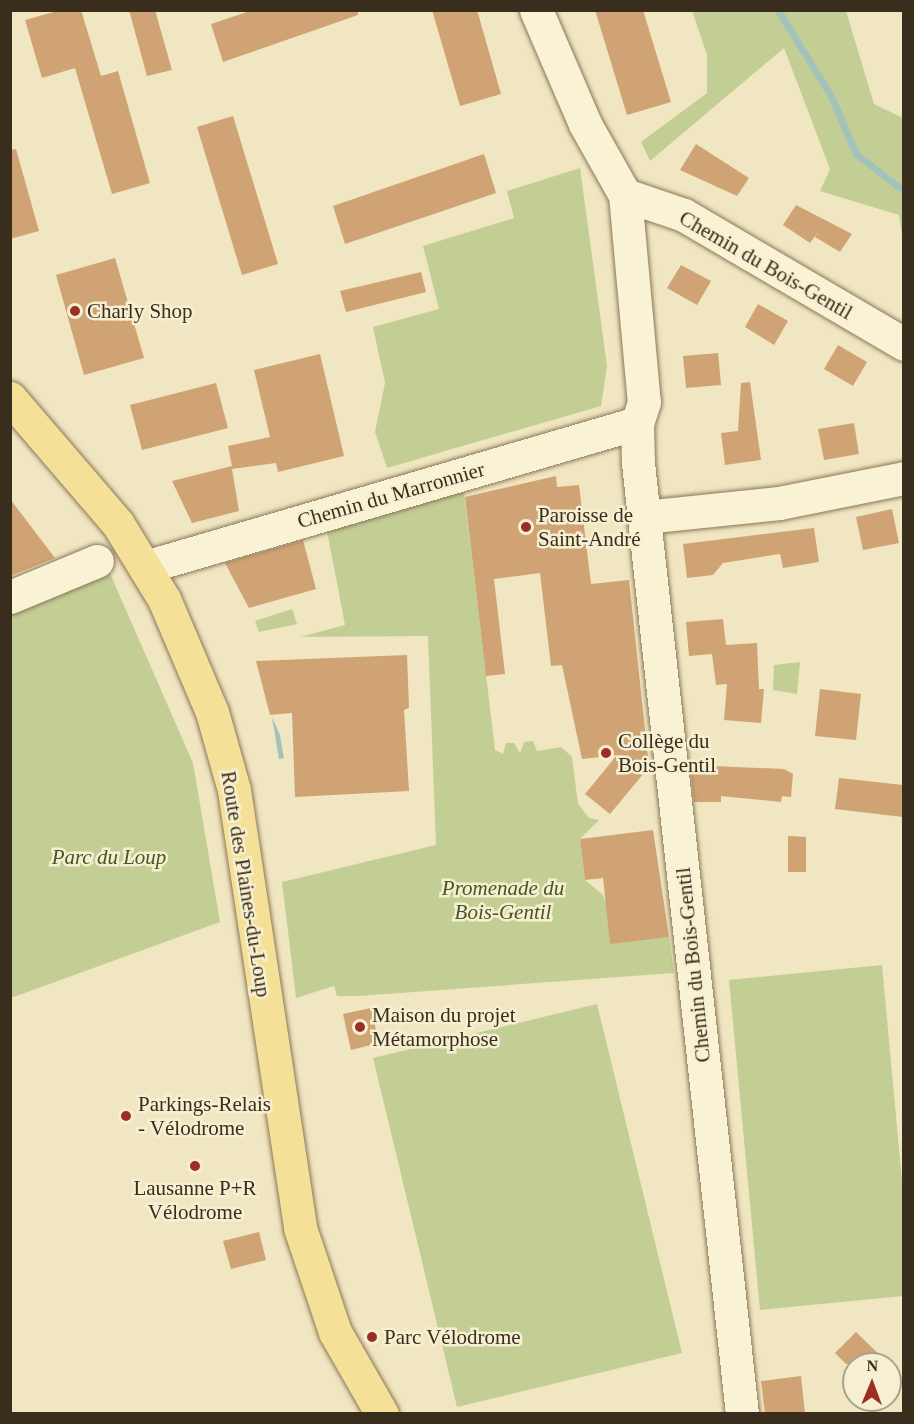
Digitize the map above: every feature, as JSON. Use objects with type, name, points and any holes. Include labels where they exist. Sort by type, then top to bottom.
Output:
[{"type":"main road","name":"Route des Plaines-du-Loup","points":[[10,398],[83,477],[145,567],[197,671],[234,790],[300,1228],[324,1305],[382,1413]]},
{"type":"street","name":"Chemin du Bois-Gentil","points":[[536,10],[585,124],[625,195],[644,402],[637,423],[644,517],[742,1413]]},
{"type":"street","name":"Chemin du Bois-Gentil","points":[[625,195],[684,215],[903,344]]},
{"type":"street","name":"Chemin du Marronnier","points":[[145,567],[637,423]]},
{"type":"street","points":[[644,517],[779,503],[903,478]]},
{"type":"street","points":[[10,597],[97,561]]},
{"type":"green space","points":[[692,11],[846,11],[874,104],[903,118],[903,241],[899,215],[820,191],[830,169],[784,48],[650,161],[641,142],[707,93],[707,55]]},
{"type":"green space","points":[[580,168],[607,366],[601,406],[387,468],[375,432],[385,383],[373,327],[439,309],[423,246],[514,218],[507,191]]},
{"type":"green space","name":"Promenade du Bois-Gentil","points":[[464,491],[495,750],[503,754],[506,743],[514,743],[520,753],[524,742],[533,741],[537,751],[561,747],[572,757],[578,804],[589,818],[599,820],[580,839],[585,880],[603,895],[609,912],[610,943],[669,937],[674,973],[359,996],[337,996],[334,986],[296,998],[282,882],[436,845],[428,636],[300,637],[345,625],[327,531]]},
{"type":"green space","name":"Parc du Loup","points":[[108,569],[193,763],[220,922],[11,998],[11,607]]},
{"type":"green space","points":[[292,609],[297,624],[259,632],[255,621]]},
{"type":"green space","points":[[800,662],[797,694],[773,690],[774,665]]},
{"type":"green space","points":[[882,965],[903,1192],[903,1296],[760,1310],[729,980]]},
{"type":"green space","points":[[597,1004],[682,1353],[457,1407],[373,1058]]},
{"type":"water","points":[[272,717],[280,735],[284,758],[279,759]]},
{"type":"building","points":[[61,10],[81,10],[101,76],[118,71],[150,183],[112,194],[75,68],[42,78],[25,20]]},
{"type":"building","points":[[129,10],[155,10],[172,70],[147,76]]},
{"type":"building","points":[[253,10],[358,10],[358,15],[223,62],[211,24]]},
{"type":"building","points":[[432,10],[477,10],[501,94],[460,106]]},
{"type":"building","points":[[595,10],[643,10],[671,102],[627,115]]},
{"type":"building","points":[[233,116],[278,264],[242,275],[197,127]]},
{"type":"building","points":[[696,144],[749,178],[737,196],[680,170]]},
{"type":"building","points":[[16,149],[39,231],[10,239],[10,150]]},
{"type":"building","points":[[484,154],[496,193],[345,244],[333,206]]},
{"type":"building","points":[[796,205],[852,234],[840,252],[815,237],[821,228],[810,243],[783,225]]},
{"type":"building","points":[[115,258],[144,358],[84,375],[56,275]]},
{"type":"building","points":[[681,265],[711,281],[697,305],[667,288]]},
{"type":"building","points":[[421,272],[426,292],[346,312],[340,291]]},
{"type":"building","points":[[758,304],[788,321],[774,345],[745,327]]},
{"type":"building","points":[[838,345],[867,362],[853,386],[824,369]]},
{"type":"building","points":[[718,353],[721,385],[686,388],[683,356]]},
{"type":"building","points":[[320,354],[344,456],[278,472],[276,463],[232,469],[239,511],[192,523],[172,481],[232,466],[228,446],[270,437],[254,370]]},
{"type":"building","points":[[750,382],[761,460],[725,465],[721,433],[738,431],[741,383]]},
{"type":"building","points":[[216,383],[228,428],[142,450],[130,405]]},
{"type":"building","points":[[854,423],[859,454],[824,460],[818,429]]},
{"type":"building","points":[[556,476],[557,487],[579,485],[591,584],[629,580],[649,767],[610,814],[585,794],[617,755],[582,759],[562,665],[551,666],[540,573],[494,579],[505,674],[486,676],[465,497]]},
{"type":"building","points":[[10,499],[55,558],[10,576]]},
{"type":"building","points":[[892,509],[899,543],[863,550],[856,517]]},
{"type":"building","points":[[814,528],[819,562],[783,568],[780,554],[723,563],[713,575],[687,578],[683,544]]},
{"type":"building","points":[[303,540],[316,589],[249,608],[225,563]]},
{"type":"building","points":[[723,619],[726,645],[757,643],[759,689],[764,689],[761,723],[724,720],[727,684],[716,685],[712,654],[689,656],[686,622]]},
{"type":"building","points":[[407,655],[409,708],[404,710],[409,791],[295,797],[292,713],[270,715],[256,661]]},
{"type":"building","points":[[820,689],[861,694],[856,740],[815,736]]},
{"type":"building","points":[[690,765],[784,769],[793,774],[791,797],[782,796],[781,802],[721,796],[721,802],[694,802]]},
{"type":"building","points":[[839,778],[903,785],[903,817],[835,809]]},
{"type":"building","points":[[653,830],[669,937],[610,944],[603,878],[585,880],[580,839]]},
{"type":"building","points":[[788,836],[806,837],[806,872],[788,872]]},
{"type":"building","name":"Maison du projet Métamorphose","points":[[371,1008],[379,1043],[351,1050],[343,1014]]},
{"type":"building","points":[[259,1232],[266,1260],[231,1269],[223,1241]]},
{"type":"building","points":[[856,1332],[877,1352],[842,1352],[842,1360],[835,1353]]},
{"type":"building","points":[[801,1376],[805,1413],[765,1413],[761,1381]]},
{"type":"waterway","points":[[778,10],[831,96],[856,154],[904,191]]},
{"type":"place","name":"Charly Shop","points":[[75,311]]},
{"type":"place","name":"Paroisse de Saint-André","points":[[526,527]]},
{"type":"place","name":"Collège du Bois-Gentil","points":[[606,753]]},
{"type":"place","name":"Maison du projet Métamorphose","points":[[360,1027]]},
{"type":"place","name":"Parkings-Relais - Vélodrome","points":[[126,1116]]},
{"type":"place","name":"Lausanne P+R Vélodrome","points":[[195,1166]]},
{"type":"place","name":"Parc Vélodrome","points":[[372,1337]]}]
